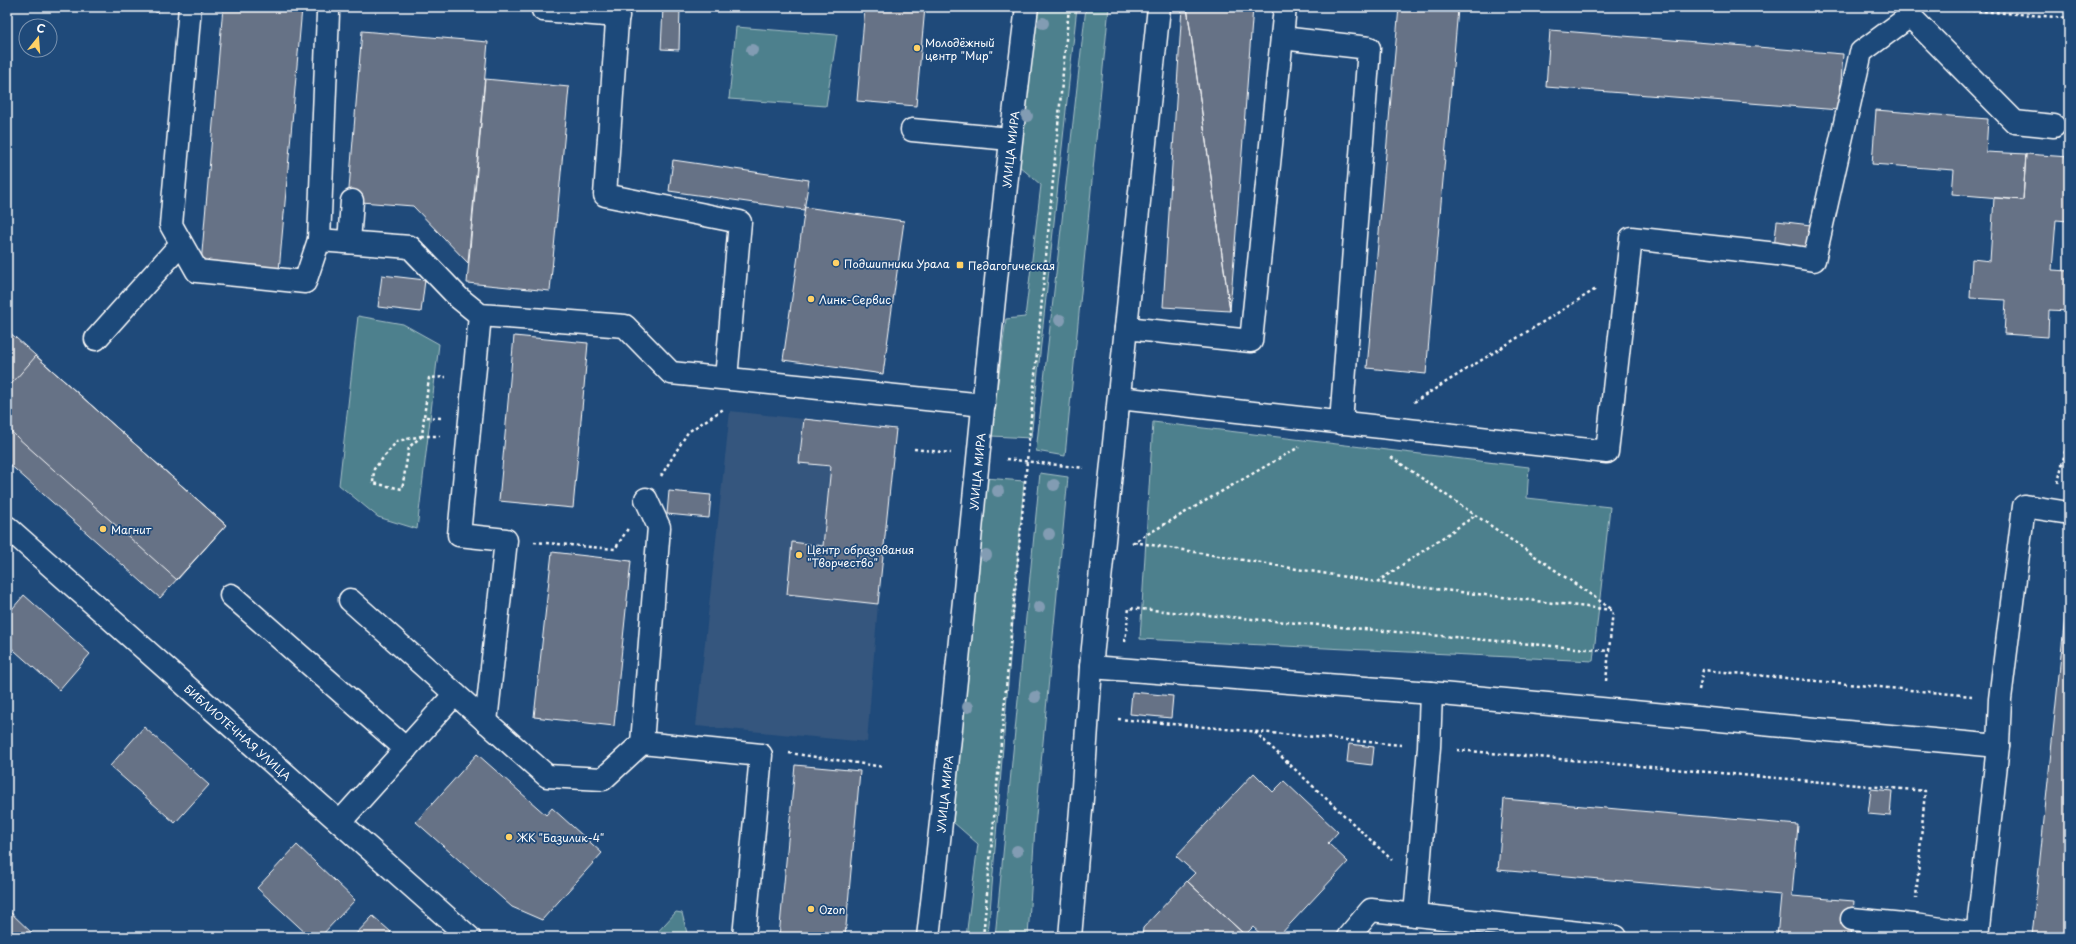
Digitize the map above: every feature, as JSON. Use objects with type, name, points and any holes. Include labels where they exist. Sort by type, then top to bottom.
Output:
[{"type":"street","points":[[190,7],[171,225],[196,271],[305,282],[319,240],[328,13]]},
{"type":"street","name":"УЛИЦА МИРА","points":[[928,937],[979,456],[1010,139],[1026,7]]},
{"type":"street","points":[[1070,937],[1083,787],[1091,667],[1159,7]]},
{"type":"street","points":[[1126,328],[1251,341],[1285,7]]},
{"type":"street","points":[[543,10],[618,11],[605,195],[740,222],[726,378]]},
{"type":"street","points":[[1119,398],[1607,452],[1631,238],[1777,254],[1814,260],[1861,52],[1910,11],[2014,122],[2054,126]]},
{"type":"street","points":[[1282,38],[1370,48],[1341,422]]},
{"type":"street","points":[[912,130],[1010,139]]},
{"type":"street","points":[[349,242],[352,201]]},
{"type":"street","points":[[319,240],[410,247],[459,298],[480,315],[625,326],[671,373],[984,405]]},
{"type":"street","points":[[96,339],[181,244]]},
{"type":"street","points":[[480,315],[459,535],[506,540],[486,722]]},
{"type":"street","points":[[350,600],[547,776],[603,779],[642,744],[659,527],[646,499]]},
{"type":"street","points":[[1852,920],[1914,925],[1977,936],[1998,746],[2000,699],[2024,506],[2061,511]]},
{"type":"street","name":"БИБЛИОТЕЧНАЯ УЛИЦА","points":[[7,527],[469,937]]},
{"type":"street","points":[[231,594],[406,749]]},
{"type":"street","points":[[1091,667],[1431,693],[1998,746]]},
{"type":"street","points":[[1415,915],[1416,884],[1429,747],[1431,693]]},
{"type":"street","points":[[340,822],[455,694]]},
{"type":"street","points":[[642,744],[761,755],[744,937]]},
{"type":"street","points":[[1348,937],[1371,910],[1616,937]]},
{"type":"path","points":[[983,937],[1069,7]]},
{"type":"path","points":[[1934,8],[2069,18]]},
{"type":"path","points":[[1374,427],[1628,270]]},
{"type":"path","points":[[2061,511],[2069,434]]},
{"type":"path","points":[[422,436],[409,447],[402,489],[373,483],[374,469],[397,441],[422,436]]},
{"type":"path","points":[[1299,446],[1133,542],[1376,582],[1613,610]]},
{"type":"path","points":[[914,449],[1112,471]]},
{"type":"path","points":[[1386,453],[1613,610]]},
{"type":"path","points":[[1376,582],[1476,515]]},
{"type":"path","points":[[1125,645],[1129,608],[1609,651]]},
{"type":"path","points":[[1606,682],[1613,610]]},
{"type":"path","points":[[1703,670],[2000,699]]},
{"type":"path","points":[[1118,719],[1925,791],[1914,925]]},
{"type":"path","points":[[1255,732],[1416,884]]},
{"type":"path","points":[[761,755],[787,753],[884,767]]},
{"type":"shaded area","name":"Центр образования \"Творчество\"","points":[[730,411],[896,429],[878,604],[867,742],[696,726]]},
{"type":"green space","points":[[1035,7],[1077,7],[1031,438],[991,436],[1006,319],[1025,317],[1041,185],[1018,165]]},
{"type":"green space","points":[[1086,7],[1109,7],[1065,456],[1036,451]]},
{"type":"green space","points":[[736,27],[837,35],[826,106],[729,99]]},
{"type":"green space","points":[[358,316],[403,324],[439,344],[417,529],[378,517],[339,485]]},
{"type":"green space","points":[[1153,422],[1529,467],[1527,498],[1610,507],[1593,661],[1140,639]]},
{"type":"green space","points":[[1040,473],[1068,477],[1035,827],[1028,937],[995,937]]},
{"type":"green space","points":[[985,478],[1024,481],[988,937],[966,937],[978,844],[953,822]]},
{"type":"green space","points":[[676,912],[682,913],[688,937],[653,937]]},
{"type":"building","points":[[223,7],[302,8],[279,271],[201,264]]},
{"type":"building","points":[[663,7],[680,7],[679,50],[661,49]]},
{"type":"building","points":[[865,7],[925,7],[916,106],[857,101]]},
{"type":"building","points":[[1182,7],[1187,7],[1230,311],[1163,307]]},
{"type":"building","points":[[1187,7],[1253,7],[1230,311]]},
{"type":"building","points":[[1399,7],[1458,9],[1426,374],[1367,368]]},
{"type":"building","points":[[1550,30],[1843,54],[1839,110],[1546,87]]},
{"type":"building","points":[[362,31],[488,42],[468,263],[413,206],[348,201]]},
{"type":"building","points":[[485,79],[569,87],[550,291],[467,283]]},
{"type":"building","points":[[1876,110],[1988,119],[1986,152],[2026,154],[2023,200],[1952,194],[1954,170],[1872,164]]},
{"type":"building","points":[[2026,154],[2069,157],[2069,221],[2056,220],[2052,270],[2069,271],[2069,311],[2049,310],[2048,337],[2004,334],[2006,300],[1970,298],[1972,259],[1990,261],[1994,198],[2023,200]]},
{"type":"building","points":[[673,160],[809,180],[804,210],[669,191]]},
{"type":"building","points":[[805,207],[904,221],[883,374],[783,360]]},
{"type":"building","points":[[1777,221],[1811,225],[1808,252],[1774,248]]},
{"type":"building","points":[[382,275],[425,280],[421,312],[378,307]]},
{"type":"building","points":[[7,330],[226,525],[160,598],[7,462]]},
{"type":"building","points":[[514,336],[588,343],[573,508],[499,501]]},
{"type":"building","points":[[36,356],[226,525],[177,580],[7,428],[7,389]]},
{"type":"building","points":[[804,419],[896,429],[878,604],[787,594],[792,542],[823,546],[831,466],[799,463]]},
{"type":"building","points":[[669,491],[711,495],[709,518],[667,514]]},
{"type":"building","points":[[552,552],[631,561],[614,726],[534,717]]},
{"type":"building","points":[[2069,577],[2069,937],[2038,937],[2032,936]]},
{"type":"building","points":[[24,595],[90,654],[59,690],[7,644],[7,615]]},
{"type":"building","points":[[1132,692],[1173,696],[1171,718],[1130,714]]},
{"type":"building","points":[[144,727],[209,785],[175,823],[110,766]]},
{"type":"building","points":[[1349,744],[1374,747],[1372,765],[1347,762]]},
{"type":"building","name":"ЖК \"Базилик-4\"","points":[[477,754],[546,815],[552,808],[602,853],[542,920],[512,907],[416,822]]},
{"type":"building","points":[[795,765],[860,771],[845,937],[779,937]]},
{"type":"building","points":[[1254,773],[1273,792],[1284,781],[1338,832],[1328,843],[1348,862],[1278,937],[1264,937],[1253,927],[1245,935],[1187,881],[1195,873],[1176,856]]},
{"type":"building","points":[[1871,789],[1892,791],[1890,816],[1868,814]]},
{"type":"building","points":[[1504,799],[1798,825],[1792,896],[1854,901],[1851,937],[1777,937],[1781,895],[1498,870]]},
{"type":"building","points":[[297,845],[355,900],[320,937],[310,937],[257,888]]},
{"type":"building","points":[[1187,881],[1245,935],[1243,937],[1142,937],[1143,928]]},
{"type":"building","points":[[7,909],[36,937],[7,937]]},
{"type":"building","points":[[373,916],[391,932],[386,937],[353,937]]},
{"type":"place","name":"Молодёжный центр \"Мир\"","points":[[917,48]]},
{"type":"place","name":"Подшипники Урала","points":[[836,263]]},
{"type":"place","name":"Педагогическая","points":[[960,265]]},
{"type":"place","name":"Линк-Сервис","points":[[811,299]]},
{"type":"place","name":"Магнит","points":[[103,529]]},
{"type":"place","name":"Центр образования \"Творчество\"","points":[[799,555]]},
{"type":"place","name":"ЖК \"Базилик-4\"","points":[[509,837]]},
{"type":"place","name":"Ozon","points":[[811,909]]}]
